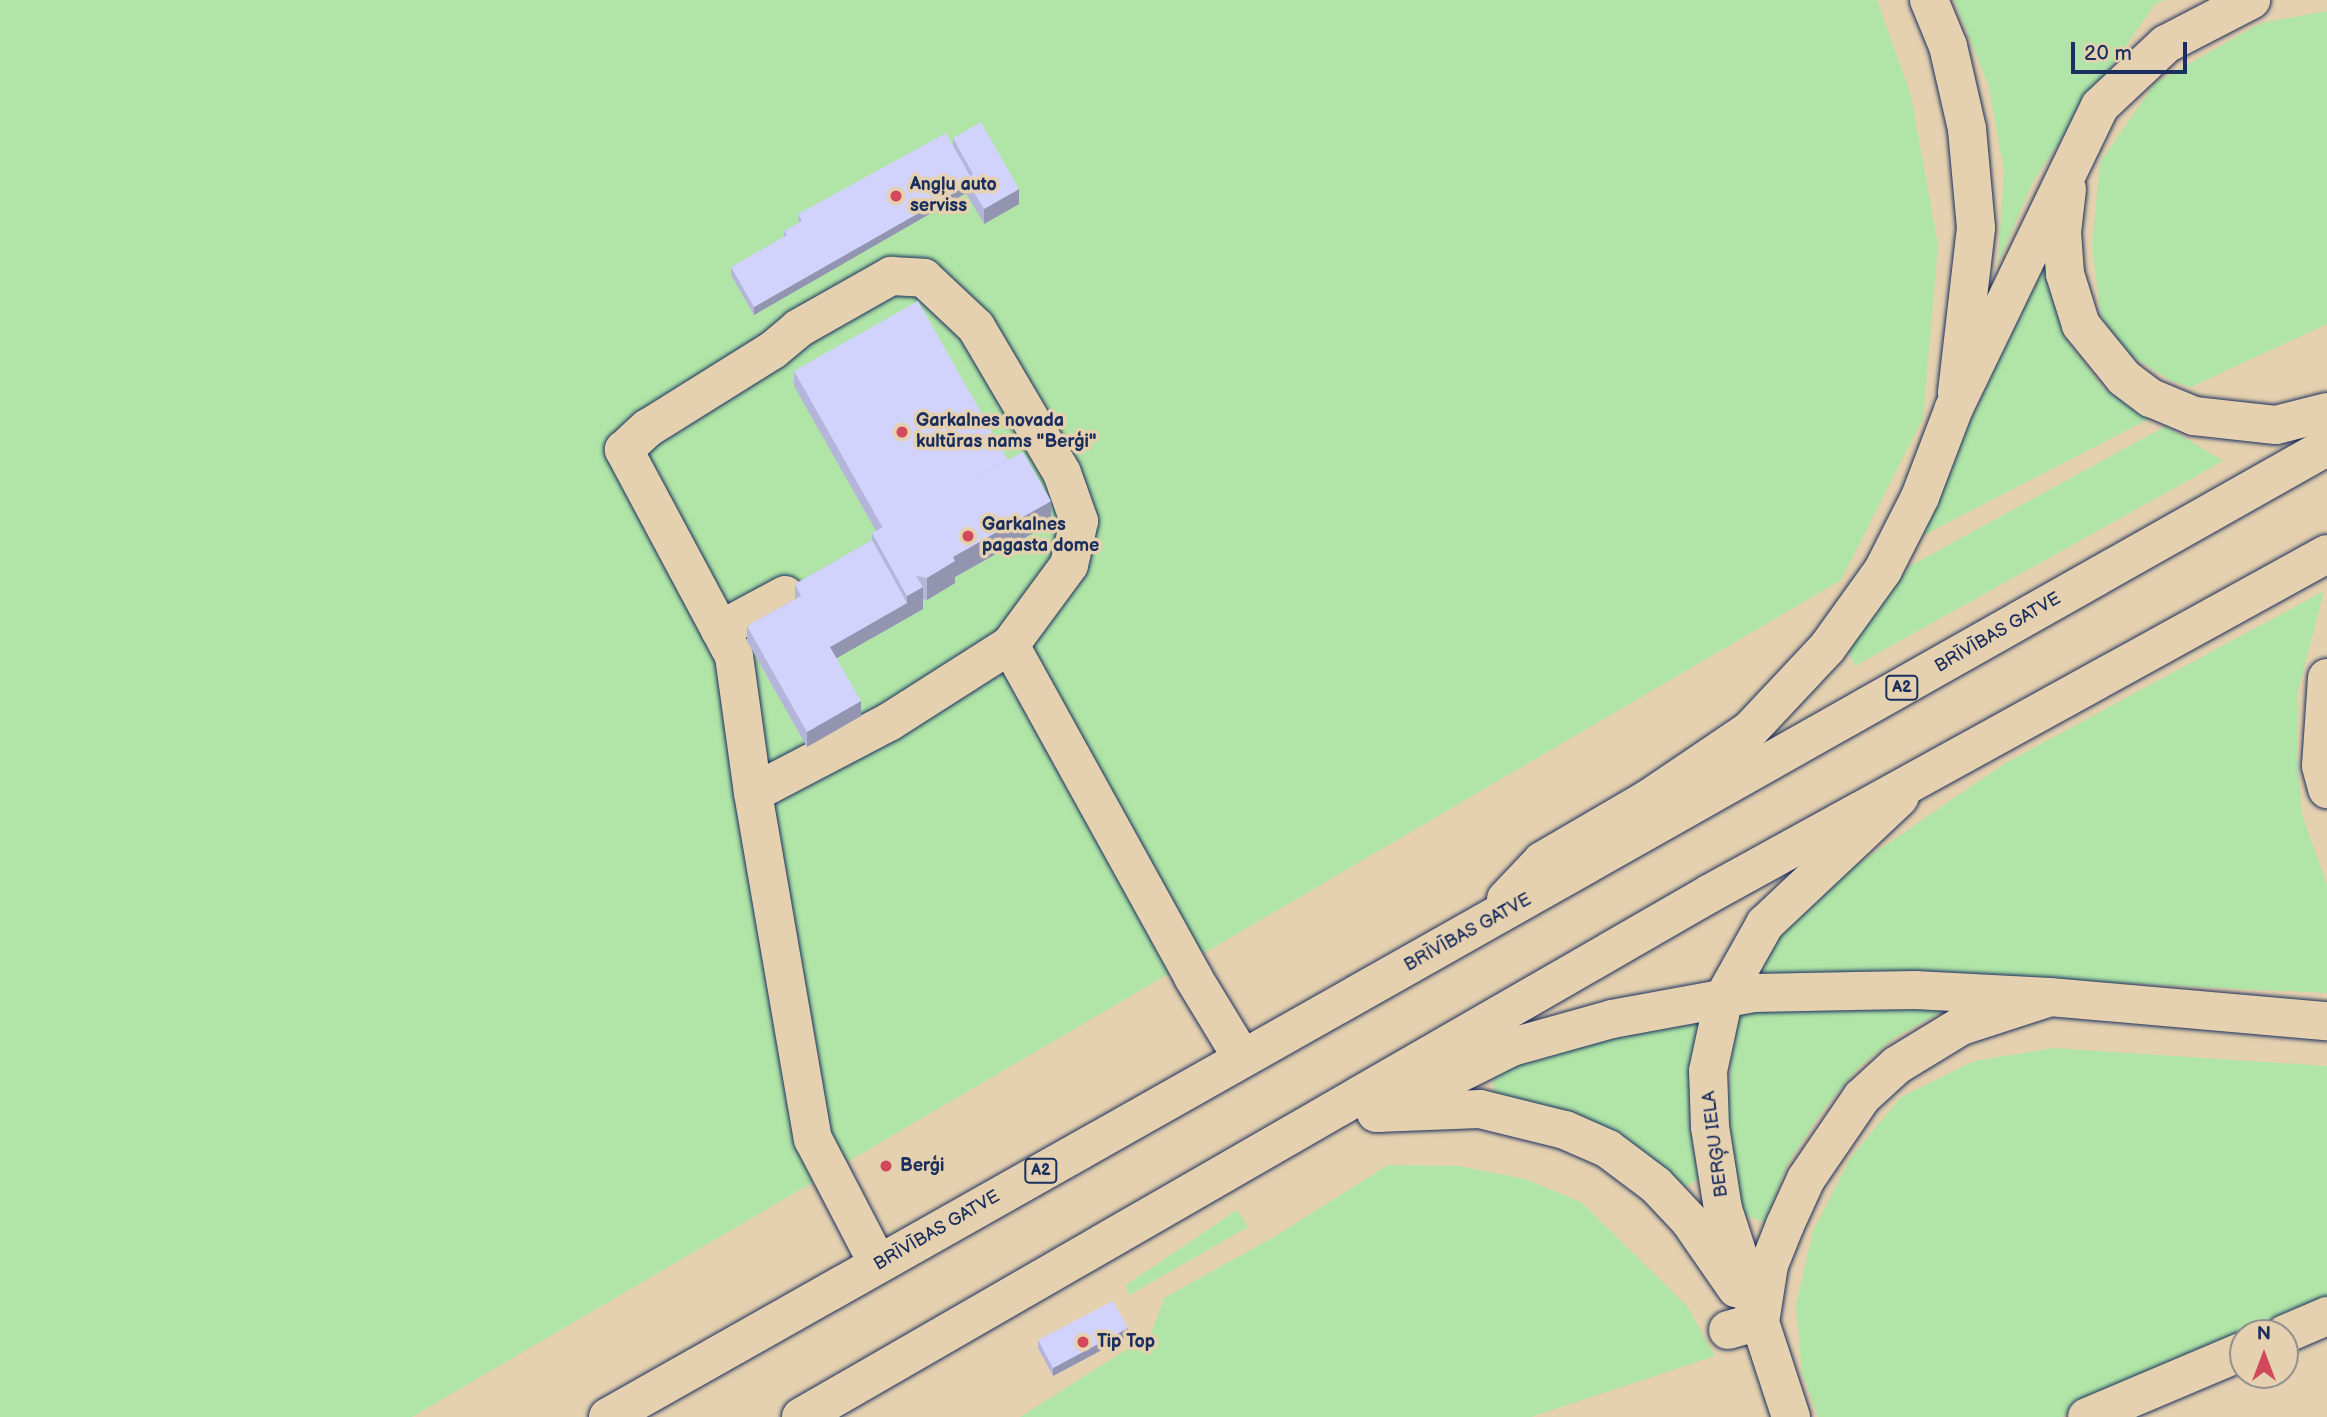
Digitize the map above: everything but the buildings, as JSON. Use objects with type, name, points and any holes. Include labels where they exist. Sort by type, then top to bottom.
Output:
[{"type":"main road","points":[[1929,0],[1948,46],[1967,129],[1976,228],[1954,408]]},
{"type":"main road","points":[[1477,929],[1542,861],[1648,799],[1750,730],[1818,657],[1882,569],[1920,497],[1954,408],[2099,106],[2166,44],[2250,0]]},
{"type":"main road","points":[[2071,160],[2062,232],[2064,274],[2081,325],[2124,378],[2151,398],[2194,416],[2276,425],[2327,412]]},
{"type":"main road","points":[[753,793],[889,722],[1010,645],[1069,565],[1079,521],[1062,473],[976,327],[924,278],[891,276],[799,328],[773,350],[648,428],[624,450],[734,656],[753,793],[813,1139],[878,1264]]},
{"type":"main road","name":"BRĪVĪBAS GATVE","points":[[608,1417],[1241,1056],[1477,929],[2327,447]]},
{"type":"main road","points":[[801,1417],[1924,774],[2327,554]]},
{"type":"main road","points":[[720,630],[785,595]]},
{"type":"main road","points":[[1010,645],[1193,977],[1241,1056]]},
{"type":"main road","points":[[2327,678],[2321,766],[2327,789]]},
{"type":"main road","name":"BERĢU IELA","points":[[1791,1417],[1744,1326],[1710,1128],[1708,1071],[1724,997],[1765,923],[1924,774]]},
{"type":"main road","points":[[1380,1113],[1512,1047],[1612,1019],[1724,997],[1915,990],[2050,997],[2327,1021]]},
{"type":"main road","points":[[1744,1326],[1806,1179],[1861,1097],[1897,1065],[1961,1026],[2050,997]]},
{"type":"main road","points":[[1315,1121],[1380,1113],[1480,1109],[1565,1130],[1608,1149],[1656,1185],[1689,1220],[1744,1326]]},
{"type":"main road","points":[[2299,1328],[2327,1316]]},
{"type":"main road","points":[[2087,1417],[2229,1357]]},
{"type":"green space","points":[[0,0],[1877,0],[1911,96],[1938,245],[1923,418],[1841,580],[412,1417],[0,1417]]},
{"type":"green space","points":[[1954,0],[2164,0],[2155,4],[2033,181],[1998,264],[2004,172],[1989,87]]},
{"type":"green space","points":[[2327,11],[2327,324],[2191,387],[2171,381],[2130,355],[2101,316],[2092,247],[2100,162],[2155,83],[2261,23]]},
{"type":"green space","points":[[2044,258],[2064,336],[2103,388],[2149,419],[1918,538]]},
{"type":"green space","points":[[2166,426],[2223,461],[1855,666],[1845,646],[1910,566]]},
{"type":"green space","points":[[2324,591],[2298,691],[2297,755],[2302,815],[2327,885],[2327,993],[1889,972],[1758,974],[1778,934],[1852,868],[2004,764]]},
{"type":"green space","points":[[1947,1009],[1895,1037],[1859,1067],[1823,1110],[1788,1163],[1765,1222],[1743,1215],[1725,1145],[1735,1011]]},
{"type":"green space","points":[[1700,1013],[1691,1070],[1690,1125],[1699,1178],[1682,1190],[1494,1096],[1493,1073],[1566,1045]]},
{"type":"green space","points":[[2053,1048],[2327,1066],[2327,1300],[2285,1319],[2229,1319],[2229,1341],[2202,1356],[2062,1417],[1818,1417],[1802,1373],[1796,1306],[1813,1231],[1851,1157],[1901,1097],[1974,1061]]},
{"type":"green space","points":[[1388,1165],[1458,1166],[1525,1179],[1581,1202],[1687,1306],[1715,1356],[1531,1417],[1020,1417],[1151,1334],[1164,1298],[1274,1237]]},
{"type":"green space","points":[[1237,1210],[1248,1227],[1129,1295],[1126,1285]]},
{"type":"place","name":"Angļu auto serviss","points":[[896,196]]},
{"type":"place","name":"Garkalnes novada kultūras nams \"Berģi\"","points":[[902,432]]},
{"type":"place","name":"Garkalnes pagasta dome","points":[[968,536]]},
{"type":"place","name":"Berģi","points":[[886,1166]]},
{"type":"place","name":"Tip Top","points":[[1083,1342]]}]
